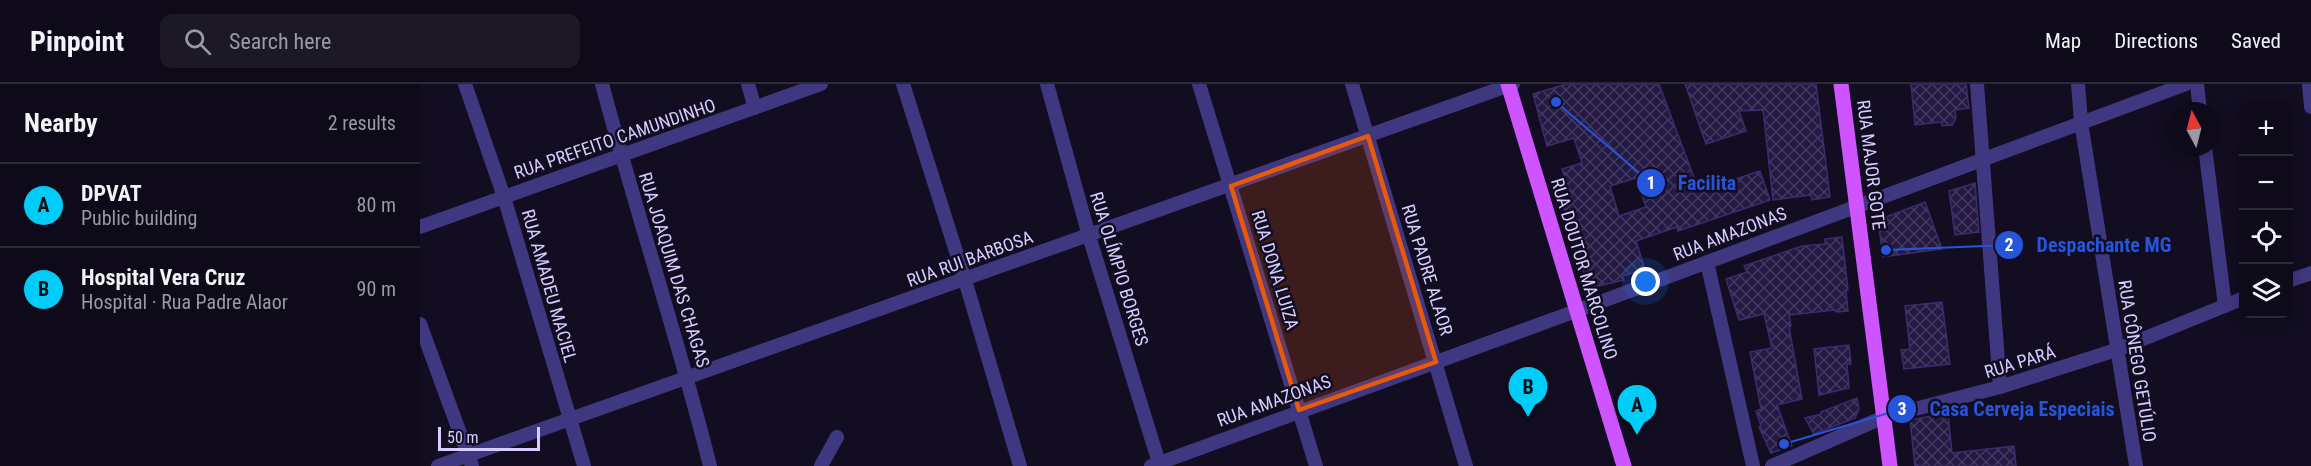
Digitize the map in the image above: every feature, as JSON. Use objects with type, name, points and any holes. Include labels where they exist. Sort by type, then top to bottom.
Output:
[{"type":"main road","name":"RUA MAJOR GOTE","points":[[1841,84],[1890,466]]},
{"type":"main road","name":"RUA DOUTOR MARCOLINO","points":[[1510,85],[1624,466]]},
{"type":"street","name":"RUA AMADEU MACIEL","points":[[465,84],[504,197],[584,466]]},
{"type":"street","name":"RUA JOAQUIM DAS CHAGAS","points":[[602,84],[688,378],[710,466]]},
{"type":"street","points":[[748,84],[755,108]]},
{"type":"street","name":"RUA PREFEITO CAMUNDINHO","points":[[420,227],[821,84]]},
{"type":"street","points":[[903,84],[965,280],[1020,466]]},
{"type":"street","name":"RUA OLÍMPIO BORGES","points":[[1047,84],[1155,465]]},
{"type":"street","name":"RUA DONA LUIZA","points":[[1199,84],[1316,466]]},
{"type":"street","name":"RUA PADRE ALAOR","points":[[1352,84],[1466,466]]},
{"type":"street","points":[[1977,84],[2000,387]]},
{"type":"street","name":"RUA CÔNEGO GETÚLIO","points":[[2078,84],[2081,122],[2136,466]]},
{"type":"street","name":"RUA AMAZONAS","points":[[1155,465],[2186,84]]},
{"type":"street","points":[[2197,84],[2199,102]]},
{"type":"street","points":[[2309,84],[2311,107]]},
{"type":"street","name":"RUA RUI BARBOSA","points":[[438,466],[470,461],[569,420],[1510,85]]},
{"type":"street","points":[[2206,156],[2225,306]]},
{"type":"street","points":[[1707,262],[1753,466]]},
{"type":"street","points":[[2293,280],[2311,273]]},
{"type":"street","name":"RUA PARÁ","points":[[1772,466],[1884,417],[2000,387],[2116,351],[2239,300]]},
{"type":"street","points":[[420,324],[470,461]]},
{"type":"street","points":[[821,466],[837,437]]},
{"type":"highlighted area","points":[[1368,136],[1436,362],[1299,410],[1231,186]]},
{"type":"building","points":[[1566,84],[1659,84],[1699,191],[1760,171],[1770,200],[1678,231],[1677,227],[1636,241],[1645,269],[1622,276],[1624,280],[1590,288],[1576,253],[1563,206],[1573,203],[1562,169],[1582,163],[1574,138],[1547,146],[1533,94]],"holes":[[[1636,178],[1646,207],[1619,216],[1610,186]]]},
{"type":"building","points":[[1685,84],[1816,84],[1830,197],[1812,200],[1811,195],[1773,200],[1763,110],[1739,111],[1746,131],[1706,144]]},
{"type":"building","points":[[1911,84],[1966,84],[1969,108],[1955,110],[1956,118],[1952,125],[1942,126],[1942,122],[1915,125]]},
{"type":"building","points":[[1975,183],[1979,232],[1955,235],[1949,191]]},
{"type":"building","points":[[1925,202],[1942,249],[1883,257],[1878,220]]},
{"type":"building","points":[[1842,237],[1848,311],[1836,312],[1835,310],[1789,315],[1791,326],[1789,327],[1802,399],[1777,405],[1792,446],[1771,453],[1759,427],[1761,426],[1756,411],[1761,409],[1750,352],[1772,348],[1764,314],[1739,320],[1726,279],[1747,272],[1744,266],[1802,246],[1825,244],[1825,239]]},
{"type":"building","points":[[1942,302],[1950,364],[1904,369],[1901,350],[1910,349],[1905,306]]},
{"type":"building","points":[[1849,345],[1851,364],[1847,364],[1849,388],[1819,395],[1814,349]]},
{"type":"building","points":[[1857,398],[1859,409],[1855,418],[1814,434],[1805,418],[1821,414],[1821,412]]},
{"type":"building","points":[[1948,413],[1952,453],[2014,446],[2016,466],[1915,466],[1910,420]]},
{"type":"place","name":"Facilita","points":[[1556,102]]},
{"type":"place","name":"Despachante MG","points":[[1886,250]]},
{"type":"place","name":"Hospital Vera Cruz","points":[[1528,417]]},
{"type":"place","name":"DPVAT","points":[[1637,435]]},
{"type":"place","name":"Casa Cerveja Especiais","points":[[1784,444]]}]
